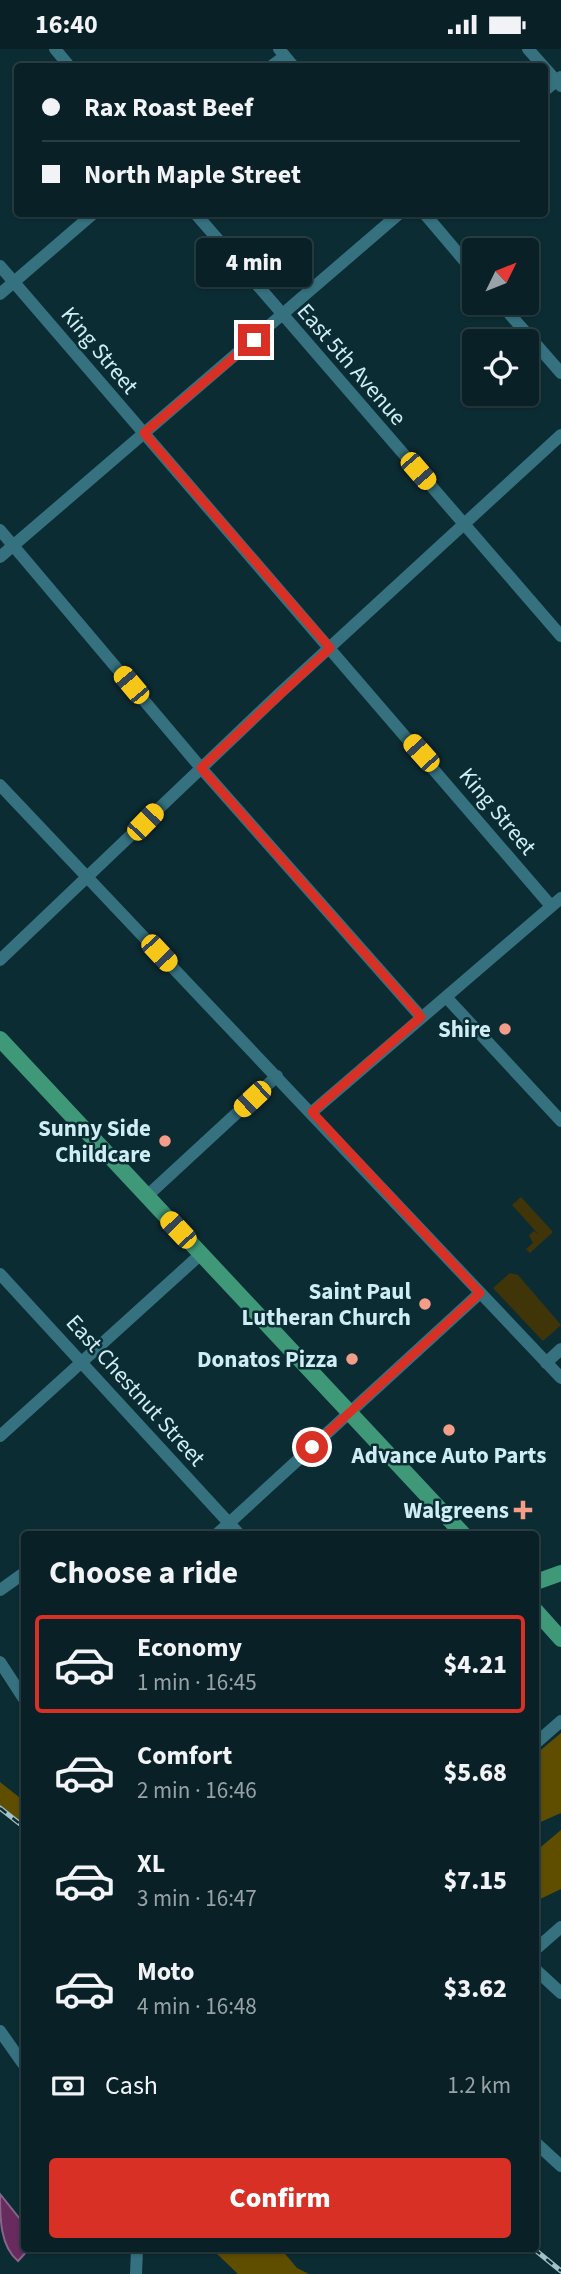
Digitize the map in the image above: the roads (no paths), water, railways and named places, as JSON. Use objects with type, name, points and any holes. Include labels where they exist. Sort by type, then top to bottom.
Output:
[{"type":"main road","points":[[0,1039],[460,1531]]},
{"type":"main road","points":[[539,1581],[561,1573]]},
{"type":"main road","points":[[539,1614],[561,1639]]},
{"type":"street","points":[[55,49],[66,63]]},
{"type":"street","points":[[528,49],[540,63]]},
{"type":"street","points":[[0,294],[89,217]]},
{"type":"street","name":"East 5th Avenue","points":[[198,217],[561,636]]},
{"type":"street","points":[[0,557],[395,217]]},
{"type":"street","points":[[427,217],[462,258]]},
{"type":"street","name":"King Street","points":[[0,266],[330,648],[556,902]]},
{"type":"street","points":[[510,315],[561,373]]},
{"type":"street","points":[[0,960],[201,768],[561,435]]},
{"type":"street","points":[[0,530],[201,768],[421,1017]]},
{"type":"street","points":[[0,785],[561,1378]]},
{"type":"street","points":[[312,1112],[556,902]]},
{"type":"street","points":[[446,997],[561,1121]]},
{"type":"street","points":[[147,1196],[277,1076]]},
{"type":"street","points":[[0,1436],[201,1254]]},
{"type":"street","name":"East Chestnut Street","points":[[0,1274],[236,1531]]},
{"type":"street","points":[[220,1531],[480,1293]]},
{"type":"street","points":[[546,1363],[561,1349]]},
{"type":"street","points":[[0,1590],[21,1575]]},
{"type":"street","points":[[0,1662],[21,1694]]},
{"type":"street","points":[[539,1739],[561,1721]]},
{"type":"street","points":[[539,1946],[561,1927]]},
{"type":"street","points":[[539,1973],[561,1993]]},
{"type":"street","points":[[0,2031],[21,2061]]},
{"type":"street","points":[[539,2146],[561,2166]]},
{"type":"street","points":[[136,2274],[137,2252]]},
{"type":"railway","points":[[0,1808],[21,1825]]},
{"type":"railway","points":[[538,2252],[561,2271]]},
{"type":"place","name":"Shire","points":[[505,1029]]},
{"type":"place","name":"Sunny Side Childcare","points":[[165,1141]]},
{"type":"place","name":"Saint Paul Lutheran Church","points":[[425,1304]]},
{"type":"place","name":"Donatos Pizza","points":[[352,1359]]},
{"type":"place","name":"Advance Auto Parts","points":[[449,1430]]},
{"type":"place","name":"Walgreens","points":[[523,1510]]}]
